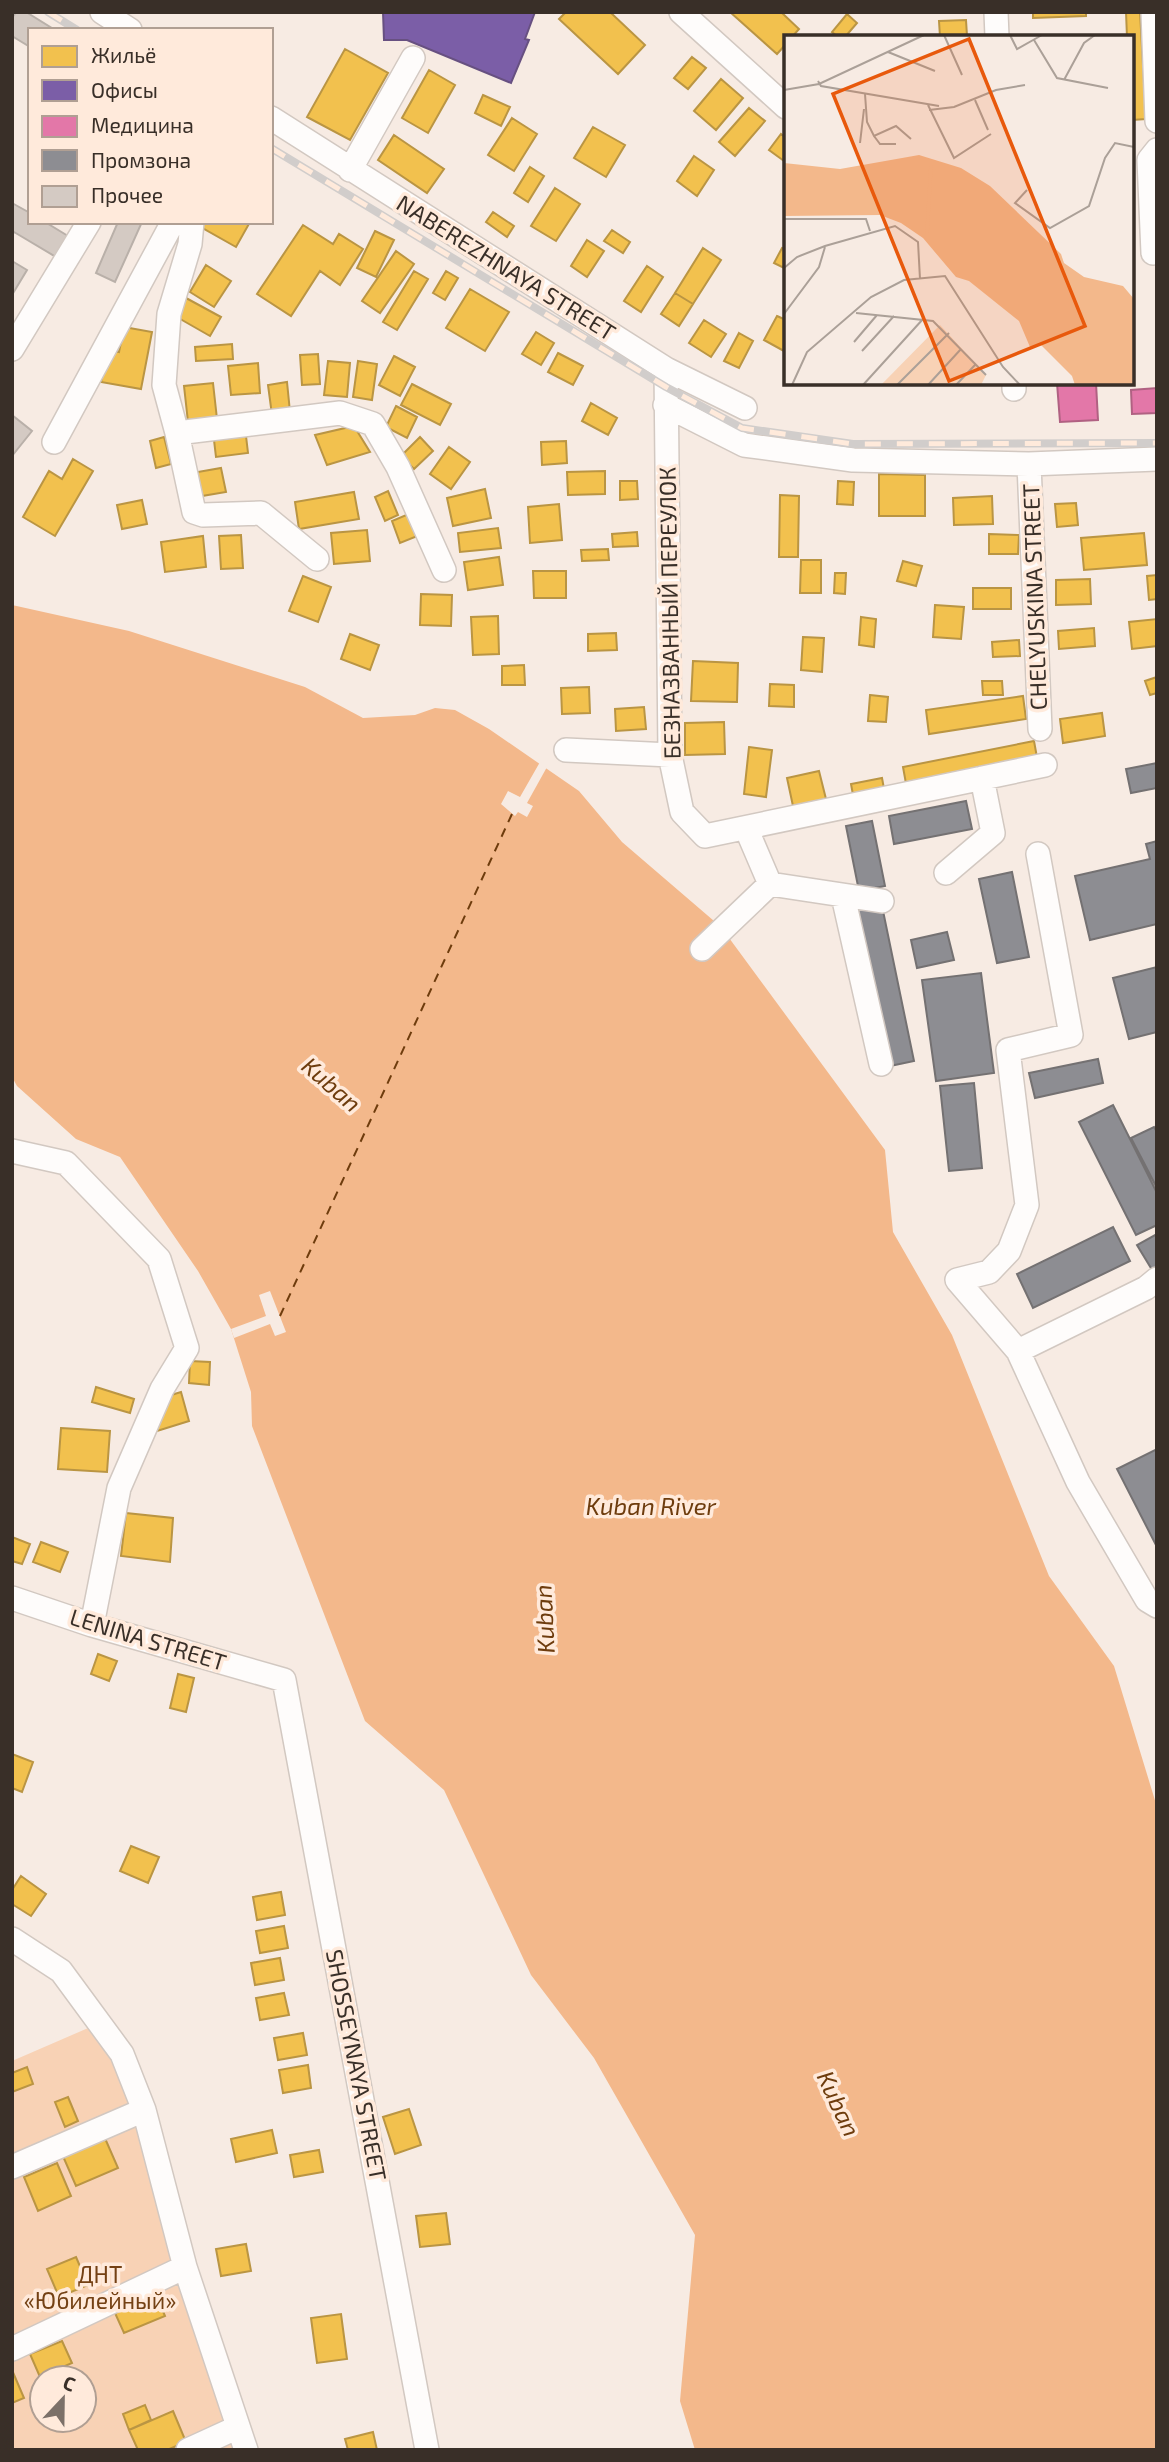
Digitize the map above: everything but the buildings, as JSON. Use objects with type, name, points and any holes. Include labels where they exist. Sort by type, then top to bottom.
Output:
[{"type":"street","points":[[102,12],[127,28]]},
{"type":"street","points":[[681,12],[784,105]]},
{"type":"street","points":[[996,12],[997,35]]},
{"type":"street","points":[[1153,12],[1157,121]]},
{"type":"street","points":[[350,170],[413,58]]},
{"type":"street","name":"NABEREZHNAYA STREET","points":[[273,119],[666,369],[745,408]]},
{"type":"street","points":[[1153,253],[1149,160],[1157,150]]},
{"type":"street","points":[[12,349],[88,224]]},
{"type":"street","points":[[54,442],[172,224]]},
{"type":"street","points":[[192,224],[190,244],[169,314],[164,385],[194,512],[203,515],[261,513],[317,559]]},
{"type":"street","name":"БЕЗНАЗВАННЫЙ ПЕРЕУЛОК","points":[[666,369],[670,755],[682,812],[705,836],[1045,765]]},
{"type":"street","points":[[665,405],[744,445],[853,460],[1029,464],[1157,459]]},
{"type":"street","points":[[177,433],[340,413],[373,424],[398,467],[444,570]]},
{"type":"street","name":"CHELYUSKINA STREET","points":[[1029,464],[1041,729]]},
{"type":"street","points":[[566,750],[670,755]]},
{"type":"street","points":[[946,873],[993,833],[982,778]]},
{"type":"street","points":[[746,828],[770,884]]},
{"type":"street","points":[[1038,854],[1071,1035],[1009,1050],[1027,1205],[1021,1226],[1002,1258],[989,1272],[957,1280],[1018,1351],[1078,1482],[1147,1600],[1157,1606]]},
{"type":"street","points":[[770,884],[882,901]]},
{"type":"street","points":[[702,949],[770,884]]},
{"type":"street","points":[[843,895],[881,1064]]},
{"type":"street","points":[[12,1151],[66,1163],[159,1259],[187,1348],[162,1389],[119,1488],[92,1625]]},
{"type":"street","points":[[1018,1351],[1151,1283]]},
{"type":"street","name":"LENINA STREET","points":[[12,1598],[92,1625],[284,1680]]},
{"type":"street","name":"SHOSSEYNAYA STREET","points":[[284,1680],[427,2450]]},
{"type":"street","points":[[12,1939],[61,1971],[102,2022],[122,2054],[144,2110],[185,2267],[236,2427],[246,2450]]},
{"type":"street","points":[[12,2166],[144,2110]]},
{"type":"street","points":[[12,2349],[185,2267]]},
{"type":"street","points":[[188,2450],[236,2427]]},
{"type":"green space","name":"ДНТ «Юбилейный»","points":[[102,2022],[122,2054],[246,2450],[12,2450],[12,2061]]},
{"type":"water","name":"Kuban River","points":[[12,605],[129,631],[305,687],[363,718],[415,715],[435,708],[455,710],[489,729],[579,791],[622,842],[721,927],[885,1150],[893,1232],[952,1335],[1049,1576],[1114,1666],[1157,1807],[1157,2450],[695,2450],[680,2401],[695,2235],[594,2058],[531,1975],[444,1790],[365,1721],[252,1426],[251,1392],[231,1329],[198,1271],[120,1157],[76,1139],[17,1086],[12,1077]]},
{"type":"pier","points":[[540,762],[547,767],[527,803],[533,806],[527,817],[518,812],[515,816],[501,804],[508,791],[520,797]]},
{"type":"pier","points":[[270,1291],[286,1332],[275,1336],[270,1324],[234,1338],[231,1329],[266,1316],[259,1295]]},
{"type":"ferry route","points":[[280,1316],[512,814]]},
{"type":"railway","points":[[48,12],[74,28]]},
{"type":"railway","points":[[273,149],[666,387],[742,428],[853,444],[1157,443]]},
{"type":"water label","name":"Kuban","points":[[331,1085]]},
{"type":"water label","name":"Kuban","points":[[545,1619]]},
{"type":"water label","name":"Kuban","points":[[838,2104]]}]
